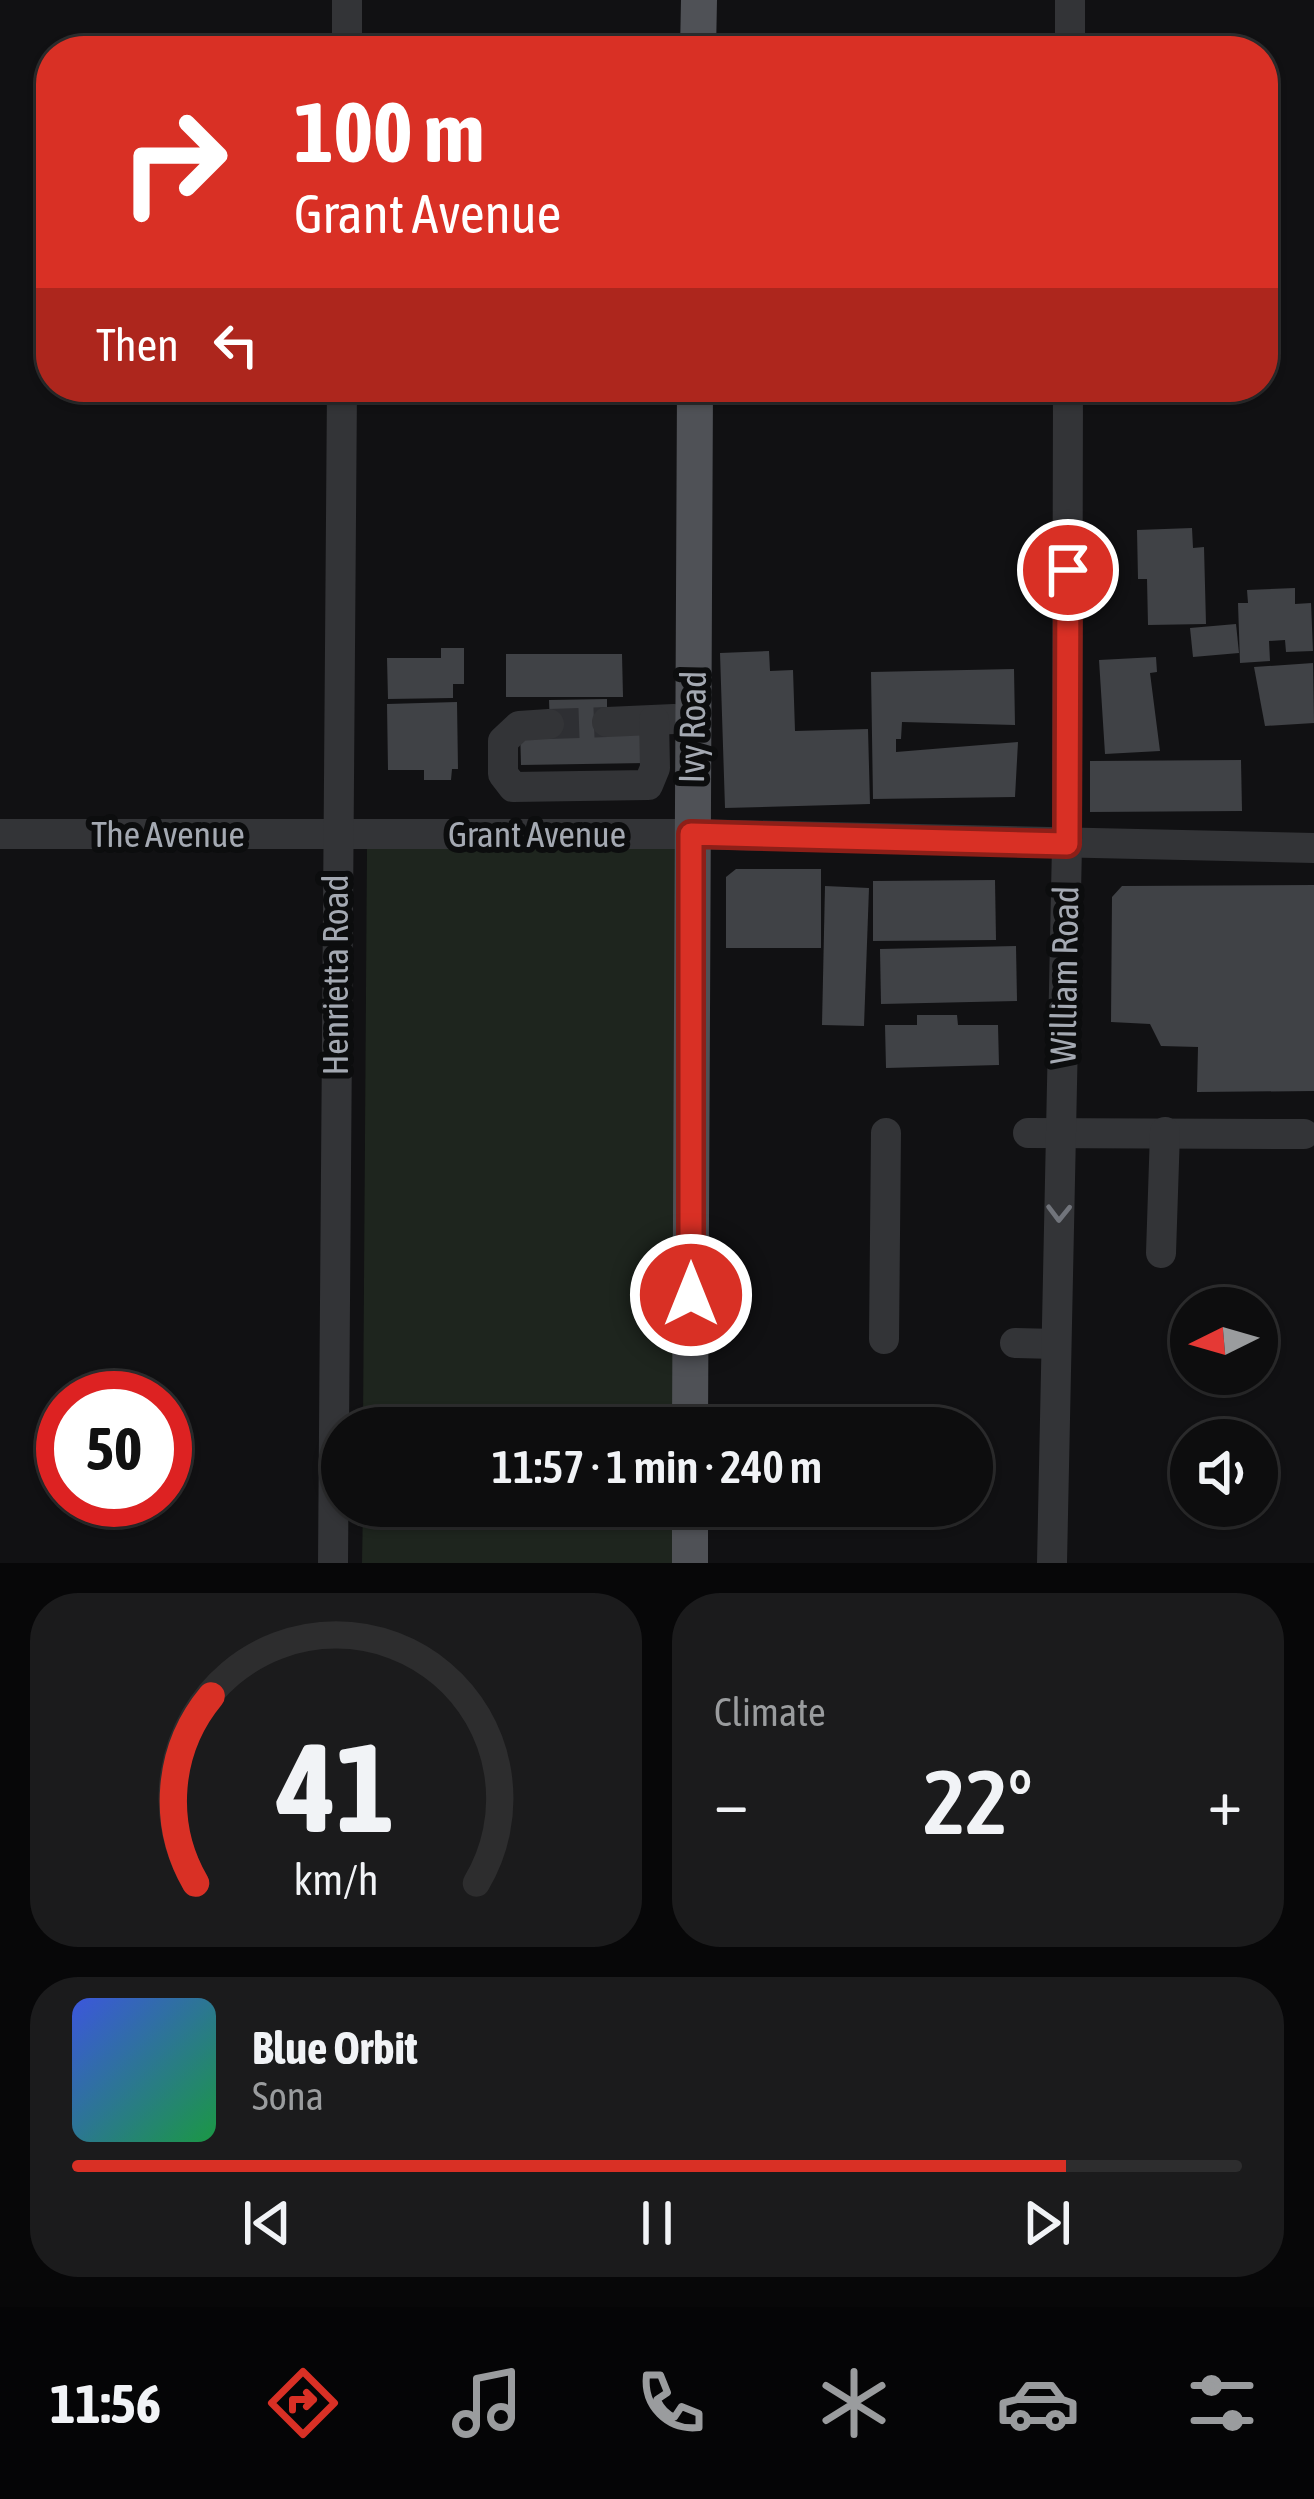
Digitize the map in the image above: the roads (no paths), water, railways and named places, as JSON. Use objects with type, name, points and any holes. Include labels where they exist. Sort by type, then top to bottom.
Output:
[{"type":"main road","points":[[698,36],[699,0]]},
{"type":"main road","name":"Ivy Road","points":[[690,1407],[695,402]]},
{"type":"main road","points":[[690,1527],[690,1563]]},
{"type":"street","points":[[347,0],[347,36]]},
{"type":"street","points":[[1070,0],[1070,36]]},
{"type":"street","name":"Henrietta Road","points":[[332,1563],[342,402]]},
{"type":"street","name":"William Road","points":[[1052,1563],[1067,844],[1069,402]]},
{"type":"street","points":[[607,722],[692,718]]},
{"type":"street","points":[[549,724],[509,730],[503,741],[503,774],[513,788],[648,785],[656,768],[654,720]]},
{"type":"street","points":[[556,834],[557,788]]},
{"type":"street","name":"The Avenue","points":[[0,834],[336,834]]},
{"type":"street","name":"Grant Avenue","points":[[336,834],[691,834],[1314,848]]},
{"type":"street","points":[[1161,1253],[1166,1132]]},
{"type":"street","points":[[884,1339],[886,1133]]},
{"type":"street","points":[[1028,1133],[1304,1134]]},
{"type":"street","points":[[1015,1343],[1056,1344]]},
{"type":"tunnel","points":[[549,724],[607,722]]}]
